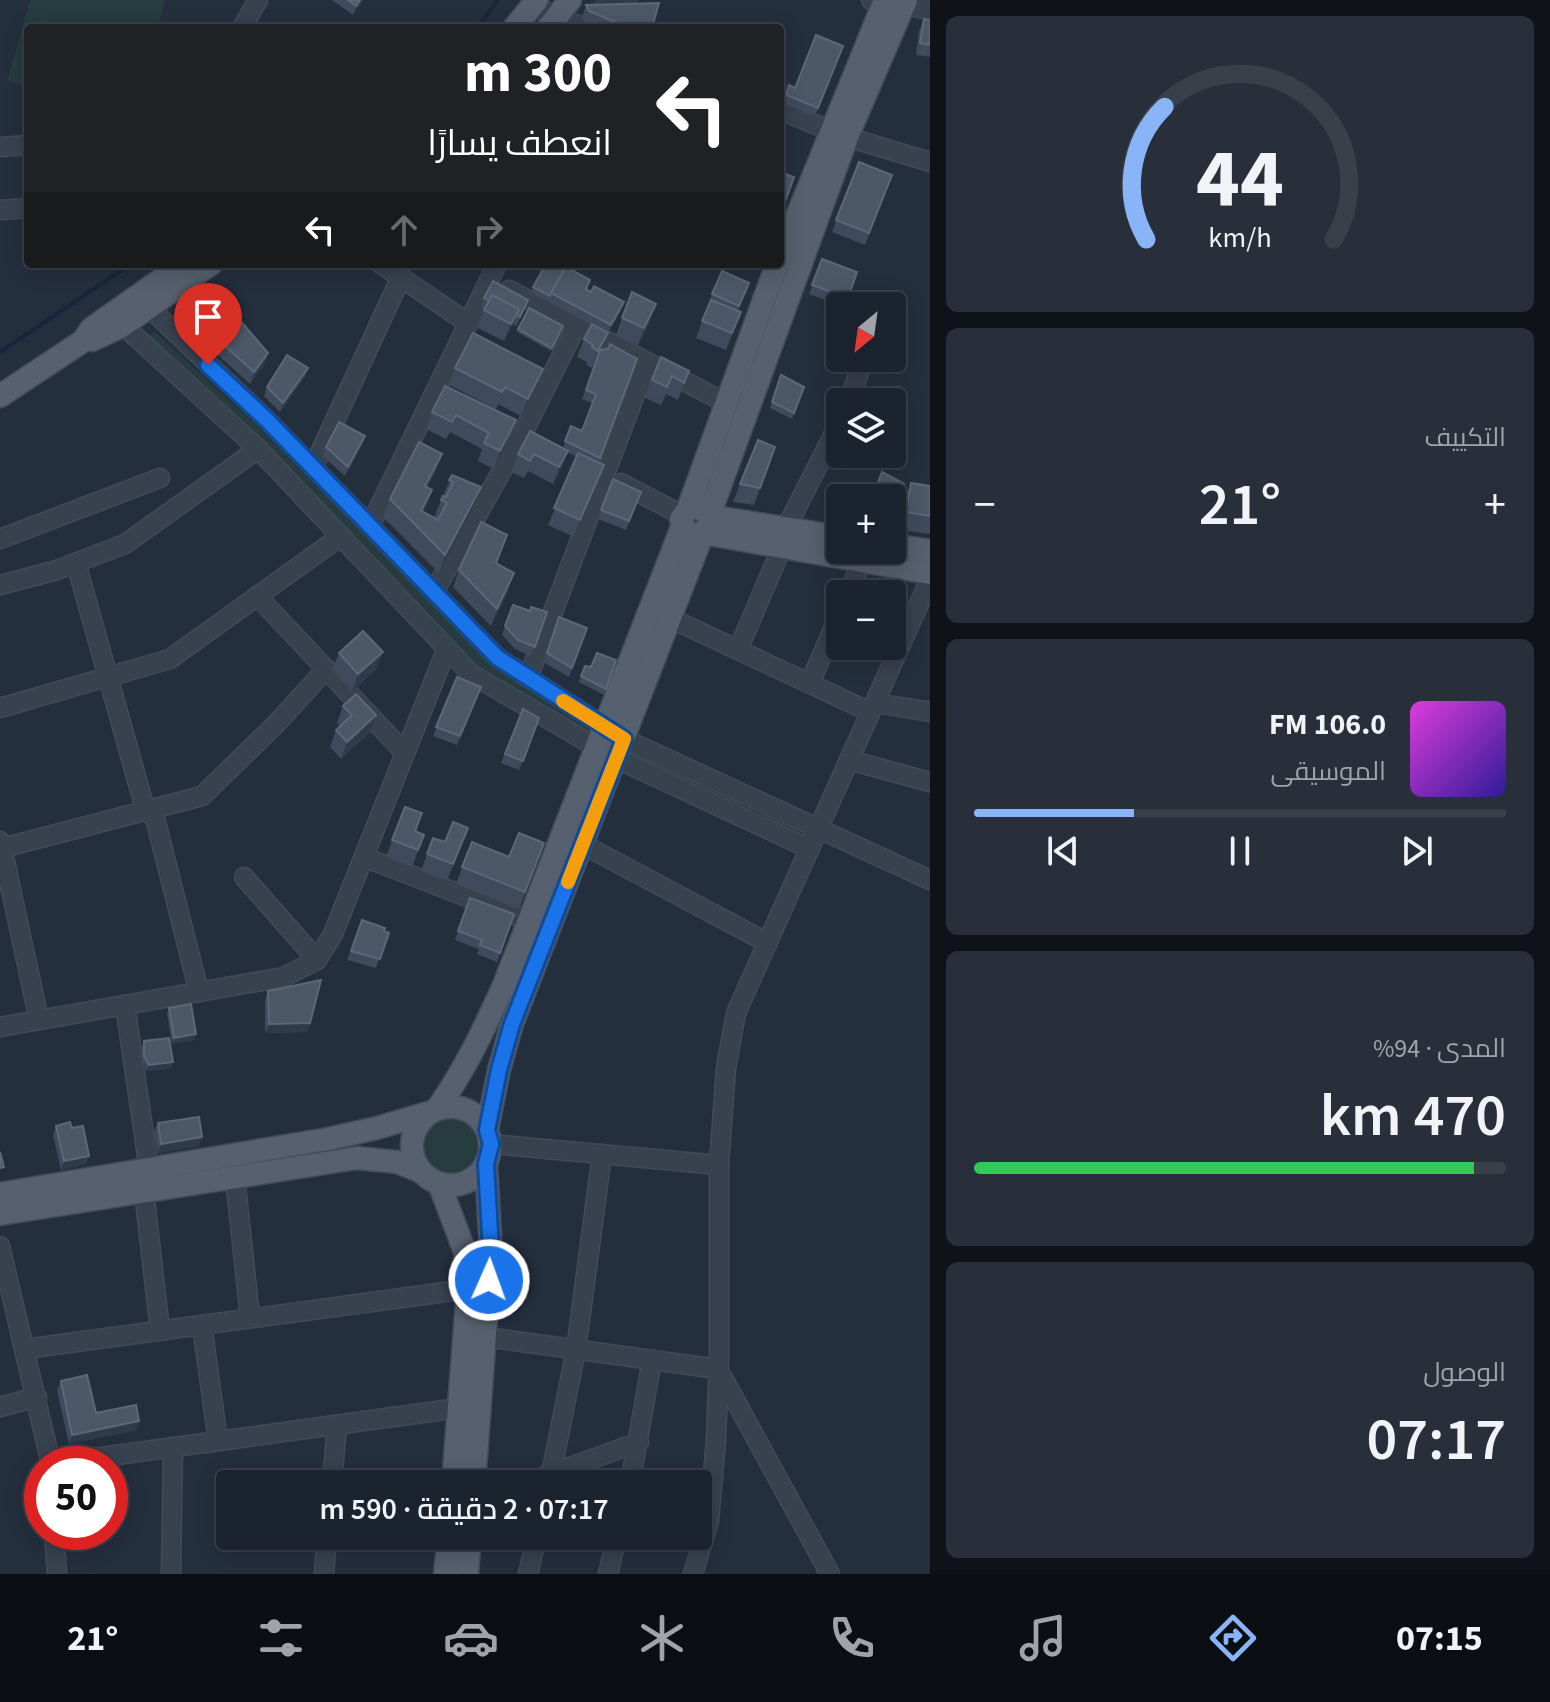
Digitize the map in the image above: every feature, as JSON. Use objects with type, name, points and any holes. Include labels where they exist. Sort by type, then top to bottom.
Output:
[{"type":"main road","points":[[475,1470],[491,1251],[488,1146],[499,1070],[512,1024],[582,844],[610,743],[693,520],[797,276],[839,134],[890,2]]},
{"type":"main road","points":[[517,24],[535,3]]},
{"type":"main road","points":[[784,244],[839,134]]},
{"type":"main road","points":[[142,302],[179,268]]},
{"type":"main road","points":[[0,396],[83,341],[98,339],[142,302],[204,268]]},
{"type":"main road","points":[[454,1470],[468,1289],[465,1252],[430,1177],[414,1160],[412,1139],[420,1121],[434,1110],[460,1077],[476,1047],[529,921],[670,618],[693,520],[726,403],[773,268]]},
{"type":"main road","points":[[693,520],[784,538],[826,550]]},
{"type":"main road","points":[[784,538],[826,537]]},
{"type":"main road","points":[[906,547],[930,551]]},
{"type":"main road","points":[[876,564],[930,576]]},
{"type":"main road","points":[[0,1194],[328,1139],[452,1106],[467,1109],[479,1118],[488,1146],[478,1175],[453,1185],[397,1162],[357,1158],[0,1214]]},
{"type":"main road","points":[[445,1574],[448,1550]]},
{"type":"main road","points":[[467,1574],[469,1550]]},
{"type":"street","points":[[244,24],[258,0]]},
{"type":"street","points":[[890,2],[930,10]]},
{"type":"street","points":[[535,3],[577,24]]},
{"type":"street","points":[[784,112],[839,134],[930,162]]},
{"type":"street","points":[[0,147],[24,145]]},
{"type":"street","points":[[0,210],[24,208]]},
{"type":"street","points":[[387,268],[468,323]]},
{"type":"street","points":[[782,268],[797,276]]},
{"type":"street","points":[[370,526],[443,391],[468,323],[493,272],[577,325],[726,403]]},
{"type":"street","points":[[313,468],[401,277]]},
{"type":"street","points":[[142,302],[313,468],[498,658],[610,743],[819,828],[930,880]]},
{"type":"street","points":[[117,320],[258,449],[471,674],[610,743],[810,849]]},
{"type":"street","points":[[434,592],[523,433],[577,325]]},
{"type":"street","points":[[528,678],[600,472],[647,363]]},
{"type":"street","points":[[0,585],[76,563],[125,544],[258,449]]},
{"type":"street","points":[[738,650],[784,538],[826,451]]},
{"type":"street","points":[[600,472],[693,520]]},
{"type":"street","points":[[0,539],[160,478]]},
{"type":"street","points":[[0,708],[170,659],[341,536]]},
{"type":"street","points":[[76,563],[199,992]]},
{"type":"street","points":[[693,1574],[709,1521],[718,1369],[719,1165],[726,1068],[736,1013],[930,576]]},
{"type":"street","points":[[257,596],[405,753]]},
{"type":"street","points":[[670,618],[810,683],[872,707],[930,712]]},
{"type":"street","points":[[810,683],[826,646]]},
{"type":"street","points":[[0,1027],[284,977],[317,960],[333,934],[447,648]]},
{"type":"street","points":[[39,1020],[1,845],[202,796],[276,724],[326,669]]},
{"type":"street","points":[[849,760],[930,782]]},
{"type":"street","points":[[582,844],[768,943]]},
{"type":"street","points":[[364,857],[529,921]]},
{"type":"street","points":[[244,877],[317,960]]},
{"type":"street","points":[[125,1005],[149,1169]]},
{"type":"street","points":[[488,1146],[719,1165]]},
{"type":"street","points":[[553,1470],[576,1350],[602,1154]]},
{"type":"street","points":[[235,1177],[250,1318]]},
{"type":"street","points":[[144,1191],[160,1331]]},
{"type":"street","points":[[0,1246],[51,1464],[459,1408]]},
{"type":"street","points":[[25,1349],[468,1289]]},
{"type":"street","points":[[202,1325],[218,1441]]},
{"type":"street","points":[[485,1337],[718,1369]]},
{"type":"street","points":[[633,1470],[652,1360]]},
{"type":"street","points":[[718,1369],[830,1574]]},
{"type":"street","points":[[0,1407],[37,1397]]},
{"type":"street","points":[[333,1470],[337,1425]]},
{"type":"street","points":[[572,1470],[639,1442]]},
{"type":"street","points":[[171,1574],[173,1447]]},
{"type":"street","points":[[55,1550],[57,1574]]},
{"type":"street","points":[[324,1574],[326,1550]]},
{"type":"street","points":[[528,1574],[534,1550]]},
{"type":"street","points":[[608,1574],[614,1550]]},
{"type":"green space","points":[[30,0],[165,0],[159,24],[24,24],[24,86],[7,81]]},
{"type":"green space","points":[[154,331],[256,425],[495,668],[594,720],[593,730],[588,733],[482,671],[148,336]]},
{"type":"green space","points":[[452,1113],[465,1116],[475,1123],[482,1133],[485,1146],[482,1159],[475,1169],[465,1176],[452,1179],[439,1176],[429,1169],[422,1159],[419,1146],[422,1133],[429,1123],[439,1116]]},
{"type":"building","points":[[659,3],[653,24],[620,24],[589,11],[586,5]]},
{"type":"building","points":[[924,19],[930,20],[930,45],[920,43]]},
{"type":"building","points":[[816,35],[843,46],[818,108],[786,95],[789,85],[795,88]]},
{"type":"building","points":[[859,162],[892,175],[869,233],[836,220]]},
{"type":"building","points":[[784,173],[794,177],[784,202]]},
{"type":"building","points":[[822,259],[857,272],[850,292],[831,292],[812,285]]},
{"type":"building","points":[[544,268],[564,269],[550,296],[533,287]]},
{"type":"building","points":[[568,268],[590,280],[586,289],[591,292],[594,286],[624,302],[611,325],[551,293]]},
{"type":"building","points":[[722,271],[749,283],[739,306],[712,294]]},
{"type":"building","points":[[493,281],[528,300],[520,317],[516,315],[519,309],[492,295],[489,301],[484,298]]},
{"type":"building","points":[[210,285],[268,353],[254,372],[182,307]]},
{"type":"building","points":[[632,292],[656,304],[644,328],[622,318]]},
{"type":"building","points":[[492,295],[519,309],[511,324],[484,310]]},
{"type":"building","points":[[711,300],[741,312],[732,333],[702,321]]},
{"type":"building","points":[[529,308],[563,326],[552,348],[518,329]]},
{"type":"building","points":[[592,324],[608,333],[598,351],[584,339]]},
{"type":"building","points":[[473,333],[543,369],[528,399],[505,387],[502,392],[455,368]]},
{"type":"building","points":[[610,344],[637,359],[600,458],[565,441],[571,426],[582,431],[596,394],[586,390],[600,350],[608,349]]},
{"type":"building","points":[[287,355],[308,368],[283,403],[267,387]]},
{"type":"building","points":[[661,357],[689,371],[684,383],[672,376],[667,387],[652,380]]},
{"type":"building","points":[[781,375],[804,387],[794,413],[772,402]]},
{"type":"building","points":[[445,386],[516,420],[500,451],[484,443],[489,433],[456,415],[452,422],[432,412]]},
{"type":"building","points":[[339,422],[365,436],[348,467],[326,447]]},
{"type":"building","points":[[530,431],[568,451],[559,467],[534,454],[530,461],[518,454]]},
{"type":"building","points":[[758,440],[775,447],[760,488],[740,484]]},
{"type":"building","points":[[419,442],[442,454],[425,486],[432,490],[421,511],[438,520],[447,503],[441,500],[443,496],[446,497],[453,482],[449,480],[452,475],[481,487],[445,555],[390,499]]},
{"type":"building","points":[[578,453],[604,465],[580,520],[554,508]]},
{"type":"building","points":[[882,472],[904,484],[877,484]]},
{"type":"building","points":[[613,479],[641,492],[629,521],[601,510]]},
{"type":"building","points":[[911,483],[930,486],[930,516],[906,512]]},
{"type":"building","points":[[481,522],[507,535],[496,563],[514,573],[497,609],[459,570]]},
{"type":"building","points":[[513,605],[530,611],[531,607],[547,612],[535,647],[518,640],[505,626]]},
{"type":"building","points":[[559,617],[587,628],[572,668],[547,653]]},
{"type":"building","points":[[363,631],[383,652],[358,674],[339,653]]},
{"type":"building","points":[[597,653],[616,660],[606,689],[581,676],[585,666],[591,667]]},
{"type":"building","points":[[457,677],[481,687],[460,736],[436,727]]},
{"type":"building","points":[[356,694],[376,715],[347,742],[336,730],[352,715],[343,706]]},
{"type":"building","points":[[523,709],[539,718],[523,761],[505,754]]},
{"type":"building","points":[[405,807],[422,813],[415,831],[424,835],[418,850],[392,840]]},
{"type":"building","points":[[453,822],[468,828],[453,864],[427,854],[433,838],[445,842]]},
{"type":"building","points":[[519,833],[544,843],[525,892],[462,867],[472,842],[509,857]]},
{"type":"building","points":[[470,898],[514,914],[500,953],[480,945],[482,940],[458,931]]},
{"type":"building","points":[[362,920],[385,928],[384,931],[389,933],[380,959],[351,951]]},
{"type":"building","points":[[321,980],[310,1023],[269,1024],[268,991]]},
{"type":"building","points":[[191,1004],[196,1034],[174,1038],[169,1008]]},
{"type":"building","points":[[169,1038],[173,1062],[149,1065],[144,1056],[144,1041]]},
{"type":"building","points":[[199,1117],[202,1137],[161,1144],[158,1123]]},
{"type":"building","points":[[70,1122],[72,1128],[83,1126],[89,1156],[64,1161],[56,1126]]},
{"type":"building","points":[[87,1375],[96,1413],[136,1405],[139,1421],[72,1435],[61,1381]]},
{"type":"waterway","points":[[480,24],[498,0]]},
{"type":"waterway","points":[[0,352],[125,268]]},
{"type":"slow traffic","points":[[563,701],[624,739],[568,882]]},
{"type":"route","points":[[208,365],[268,421],[498,658],[624,739],[512,1024],[499,1070],[487,1130],[491,1144],[486,1164],[491,1251],[489,1280]]}]
